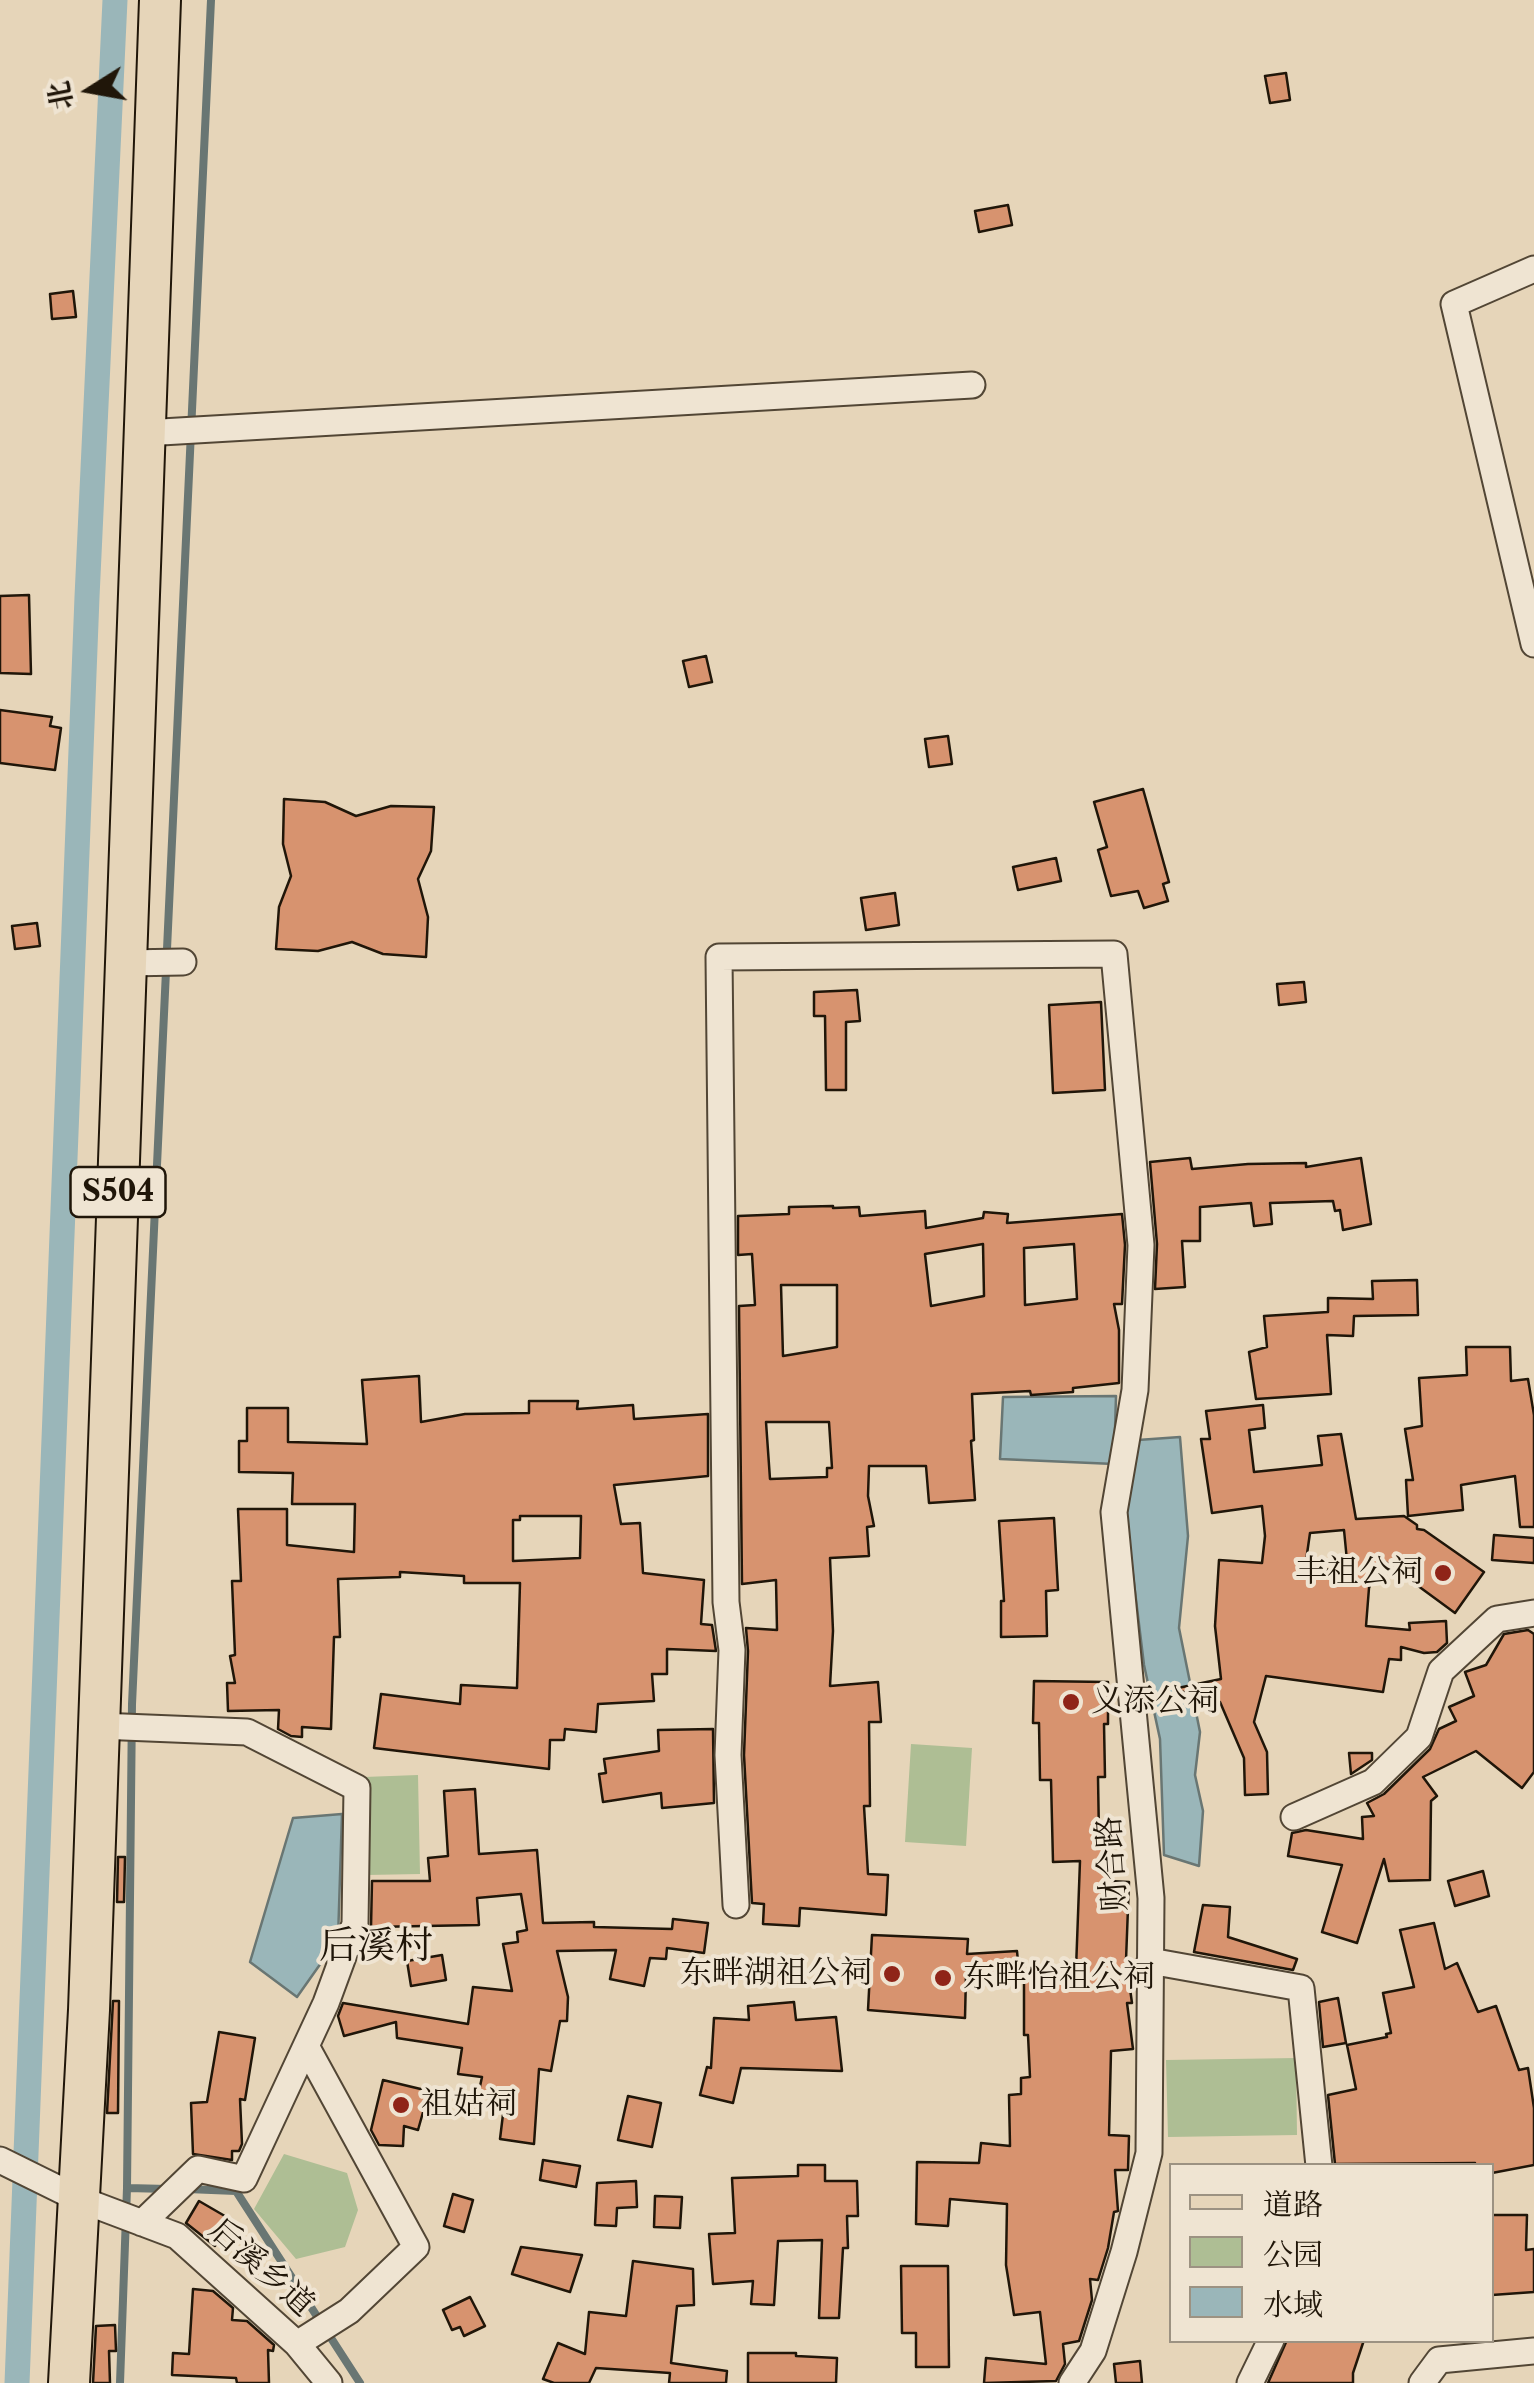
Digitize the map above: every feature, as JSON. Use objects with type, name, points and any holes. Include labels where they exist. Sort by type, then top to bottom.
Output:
[{"type":"main road","name":"S504","points":[[69,2383],[89,2202],[160,433],[160,0]]},
{"type":"street","points":[[1534,269],[1454,304],[1534,644]]},
{"type":"street","points":[[160,433],[972,385]]},
{"type":"street","name":"财合路","points":[[736,1905],[728,1755],[732,1650],[726,1602],[719,958],[1114,954],[1141,1245],[1136,1390],[1114,1512],[1150,1898],[1149,2153],[1094,2350],[1072,2383]]},
{"type":"street","points":[[138,963],[183,962]]},
{"type":"street","points":[[1294,1816],[1372,1782],[1419,1737],[1441,1671],[1497,1619],[1534,1613]]},
{"type":"street","points":[[107,1726],[247,1732],[358,1788],[355,1924],[326,2003],[244,2178],[198,2169],[141,2222]]},
{"type":"street","points":[[1150,1960],[1302,1988],[1319,2163]]},
{"type":"street","points":[[306,2046],[416,2248],[350,2312],[315,2333]]},
{"type":"street","name":"后溪乡道","points":[[0,2160],[89,2202],[177,2236],[315,2333],[328,2383]]},
{"type":"street","points":[[1250,2383],[1270,2343]]},
{"type":"street","points":[[1422,2383],[1439,2360],[1534,2351]]},
{"type":"green space","points":[[911,1744],[972,1748],[966,1846],[905,1842]]},
{"type":"green space","points":[[418,1775],[420,1874],[367,1875],[364,1777]]},
{"type":"green space","points":[[1296,2058],[1297,2135],[1168,2137],[1166,2060]]},
{"type":"green space","points":[[284,2154],[347,2173],[358,2210],[345,2247],[296,2259],[254,2209]]},
{"type":"water","points":[[1116,1396],[1114,1464],[1000,1459],[1003,1397]]},
{"type":"water","points":[[1180,1437],[1188,1536],[1179,1628],[1200,1732],[1195,1775],[1203,1811],[1199,1866],[1164,1855],[1160,1739],[1144,1665],[1126,1518],[1138,1440]]},
{"type":"water","points":[[342,1814],[338,1939],[297,1997],[250,1962],[293,1818]]},
{"type":"building","points":[[1286,73],[1290,100],[1270,103],[1265,76]]},
{"type":"building","points":[[1008,205],[1012,225],[979,232],[975,211]]},
{"type":"building","points":[[73,291],[76,317],[52,319],[50,294]]},
{"type":"building","points":[[29,595],[31,674],[0,673],[0,596]]},
{"type":"building","points":[[706,656],[712,682],[689,687],[683,661]]},
{"type":"building","points":[[0,710],[52,717],[50,726],[61,728],[55,770],[0,763]]},
{"type":"building","points":[[948,736],[952,764],[929,767],[925,739]]},
{"type":"building","points":[[1143,789],[1169,882],[1163,884],[1168,901],[1144,908],[1138,891],[1111,896],[1098,850],[1107,847],[1094,802]]},
{"type":"building","points":[[284,799],[325,802],[356,816],[391,806],[434,807],[431,851],[418,879],[428,917],[426,957],[383,954],[352,942],[318,951],[276,949],[279,907],[291,876],[283,844]]},
{"type":"building","points":[[1056,858],[1061,881],[1018,890],[1013,867]]},
{"type":"building","points":[[895,893],[899,925],[866,930],[861,898]]},
{"type":"building","points":[[37,923],[40,946],[15,949],[12,926]]},
{"type":"building","points":[[1304,982],[1306,1002],[1279,1005],[1277,984]]},
{"type":"building","points":[[857,990],[860,1021],[846,1022],[846,1090],[826,1090],[825,1016],[814,1016],[814,992]]},
{"type":"building","points":[[1101,1002],[1105,1090],[1053,1093],[1049,1005]]},
{"type":"building","points":[[1190,1158],[1192,1169],[1248,1164],[1306,1163],[1306,1167],[1361,1158],[1371,1224],[1343,1230],[1340,1210],[1335,1211],[1333,1201],[1270,1203],[1272,1224],[1254,1226],[1251,1203],[1200,1207],[1200,1241],[1182,1241],[1185,1287],[1155,1289],[1157,1244],[1150,1162]]},
{"type":"building","points":[[789,1207],[859,1207],[860,1216],[925,1211],[926,1228],[983,1218],[984,1212],[1008,1214],[1007,1223],[1122,1214],[1125,1245],[1122,1304],[1114,1304],[1119,1330],[1119,1383],[1073,1388],[1073,1392],[972,1394],[975,1500],[929,1503],[926,1466],[869,1466],[868,1496],[874,1526],[867,1527],[869,1556],[830,1558],[830,1686],[878,1682],[881,1722],[869,1722],[870,1806],[864,1806],[868,1874],[888,1875],[886,1915],[800,1908],[799,1926],[763,1924],[764,1904],[752,1903],[744,1755],[746,1628],[777,1630],[776,1580],[742,1584],[739,1306],[755,1305],[752,1254],[738,1255],[738,1216],[789,1214]],"holes":[[[983,1244],[984,1296],[931,1306],[925,1254]],[[1074,1244],[1077,1299],[1025,1305],[1024,1248]],[[781,1285],[837,1285],[837,1347],[783,1356]],[[766,1422],[829,1422],[832,1468],[827,1468],[827,1477],[770,1479]]]},
{"type":"building","points":[[1417,1280],[1418,1315],[1354,1316],[1353,1336],[1327,1335],[1331,1394],[1256,1399],[1249,1352],[1267,1347],[1264,1316],[1328,1312],[1328,1298],[1373,1299],[1372,1281]]},
{"type":"building","points":[[1466,1347],[1510,1347],[1511,1381],[1528,1379],[1534,1415],[1534,1527],[1520,1527],[1515,1476],[1461,1485],[1463,1510],[1408,1516],[1406,1480],[1413,1480],[1405,1429],[1422,1426],[1419,1378],[1467,1375]]},
{"type":"building","points":[[419,1376],[421,1422],[465,1414],[529,1413],[529,1401],[578,1401],[577,1409],[633,1405],[634,1419],[708,1414],[708,1476],[614,1485],[621,1524],[640,1523],[643,1573],[704,1580],[701,1624],[712,1625],[716,1651],[667,1649],[667,1674],[652,1674],[654,1701],[598,1704],[596,1732],[565,1729],[564,1740],[550,1740],[549,1769],[374,1748],[381,1694],[460,1704],[461,1685],[517,1688],[520,1583],[464,1583],[464,1576],[400,1572],[400,1577],[338,1579],[340,1637],[334,1637],[331,1729],[302,1727],[302,1737],[291,1736],[278,1729],[279,1710],[228,1711],[227,1683],[235,1683],[230,1656],[235,1655],[232,1581],[241,1581],[238,1509],[287,1509],[287,1545],[354,1552],[355,1504],[292,1504],[293,1473],[239,1472],[239,1441],[247,1441],[247,1408],[288,1408],[288,1442],[367,1444],[362,1380]],"holes":[[[520,1516],[581,1516],[580,1558],[513,1561],[513,1520],[520,1520]]]},
{"type":"building","points":[[1263,1405],[1265,1428],[1249,1430],[1254,1472],[1322,1465],[1318,1436],[1341,1434],[1356,1519],[1404,1516],[1417,1529],[1484,1572],[1455,1613],[1380,1558],[1369,1588],[1366,1626],[1410,1630],[1409,1623],[1446,1621],[1447,1643],[1437,1652],[1401,1647],[1401,1660],[1389,1659],[1383,1692],[1266,1676],[1254,1722],[1267,1752],[1268,1794],[1245,1795],[1244,1758],[1220,1702],[1173,1689],[1221,1679],[1215,1626],[1219,1560],[1262,1563],[1262,1506],[1212,1513],[1201,1439],[1210,1439],[1206,1411]],"holes":[[[1344,1530],[1348,1571],[1305,1568],[1310,1533]]]},
{"type":"building","points":[[1054,1518],[1058,1590],[1046,1591],[1047,1636],[1001,1637],[1004,1601],[999,1521]]},
{"type":"building","points":[[1494,1535],[1534,1538],[1534,1563],[1492,1560]]},
{"type":"building","points":[[1528,1630],[1534,1634],[1534,1772],[1522,1788],[1476,1751],[1423,1777],[1437,1796],[1431,1801],[1430,1880],[1389,1881],[1384,1859],[1357,1943],[1322,1932],[1342,1865],[1288,1856],[1292,1833],[1306,1830],[1363,1839],[1362,1817],[1374,1816],[1367,1803],[1384,1794],[1430,1749],[1439,1729],[1456,1721],[1449,1707],[1474,1696],[1465,1672],[1486,1665],[1504,1634]]},
{"type":"building","points":[[1034,1681],[1108,1682],[1105,1777],[1098,1777],[1099,1837],[1108,1837],[1109,1881],[1129,1882],[1126,1960],[1132,2003],[1127,2003],[1133,2049],[1111,2051],[1109,2135],[1129,2136],[1128,2170],[1115,2170],[1118,2211],[1114,2212],[1108,2248],[1098,2280],[1090,2279],[1092,2300],[1079,2341],[1063,2344],[1065,2364],[1056,2381],[984,2383],[986,2358],[1046,2364],[1040,2312],[1014,2315],[1006,2265],[1007,2204],[950,2199],[948,2226],[916,2224],[917,2162],[979,2163],[981,2143],[1010,2146],[1009,2095],[1021,2094],[1021,2078],[1030,2077],[1028,2035],[1024,2035],[1024,1971],[1076,1969],[1080,1861],[1053,1862],[1051,1780],[1040,1780],[1039,1723],[1033,1723]]},
{"type":"building","points":[[713,1729],[714,1803],[662,1808],[661,1793],[603,1802],[599,1774],[606,1773],[604,1759],[659,1751],[658,1730]]},
{"type":"building","points":[[1349,1753],[1372,1753],[1372,1760],[1351,1774]]},
{"type":"building","points":[[475,1789],[479,1854],[537,1850],[543,1923],[594,1922],[594,1927],[672,1929],[673,1919],[708,1923],[704,1953],[667,1948],[666,1959],[650,1958],[644,1986],[610,1979],[616,1950],[557,1951],[568,1997],[567,2021],[560,2021],[551,2071],[539,2069],[534,2144],[500,2139],[505,2098],[479,2091],[482,2077],[458,2074],[462,2048],[397,2038],[396,2022],[344,2036],[338,2016],[343,2003],[468,2024],[473,1987],[512,1991],[503,1944],[518,1942],[517,1932],[527,1930],[521,1894],[477,1898],[479,1925],[371,1927],[372,1881],[430,1881],[428,1858],[448,1856],[444,1791]]},
{"type":"building","points":[[118,1857],[125,1857],[124,1902],[117,1902]]},
{"type":"building","points":[[1483,1871],[1489,1896],[1455,1906],[1448,1881]]},
{"type":"building","points":[[1203,1905],[1230,1907],[1228,1937],[1297,1959],[1293,1970],[1194,1952]]},
{"type":"building","points":[[1434,1923],[1445,1969],[1457,1963],[1478,2012],[1496,2006],[1519,2070],[1528,2068],[1534,2108],[1534,2165],[1494,2173],[1494,2163],[1335,2163],[1328,2095],[1356,2089],[1347,2045],[1387,2037],[1391,2033],[1383,1993],[1414,1987],[1400,1930]]},
{"type":"building","points":[[872,1935],[968,1939],[967,1954],[1017,1951],[1019,1972],[966,1975],[965,2018],[868,2010]]},
{"type":"building","points":[[442,1955],[446,1980],[411,1986],[407,1961]]},
{"type":"building","points":[[1338,1998],[1346,2043],[1323,2047],[1319,2002]]},
{"type":"building","points":[[113,2001],[119,2001],[118,2113],[107,2113]]},
{"type":"building","points":[[794,2002],[796,2020],[836,2017],[842,2071],[741,2068],[733,2103],[700,2095],[707,2067],[711,2068],[714,2018],[749,2020],[748,2006]]},
{"type":"building","points":[[219,2032],[255,2038],[245,2100],[240,2099],[242,2144],[239,2151],[232,2151],[232,2160],[193,2154],[191,2103],[207,2102]]},
{"type":"building","name":"祖姑祠","points":[[383,2080],[429,2091],[418,2130],[404,2126],[403,2146],[379,2145],[371,2130]]},
{"type":"building","points":[[628,2096],[661,2103],[652,2147],[618,2140]]},
{"type":"building","points":[[543,2160],[580,2166],[576,2187],[540,2180]]},
{"type":"building","points":[[798,2165],[825,2165],[825,2181],[857,2181],[858,2216],[847,2216],[848,2248],[843,2248],[839,2318],[819,2318],[822,2240],[778,2241],[774,2305],[751,2304],[753,2281],[713,2284],[709,2234],[735,2233],[732,2178],[798,2176]]},
{"type":"building","points":[[636,2181],[637,2207],[617,2208],[616,2226],[595,2225],[597,2183]]},
{"type":"building","points":[[453,2194],[473,2200],[464,2232],[444,2226]]},
{"type":"building","points":[[655,2196],[682,2197],[680,2228],[654,2227]]},
{"type":"building","points":[[199,2201],[230,2219],[215,2246],[186,2223]]},
{"type":"building","points":[[1494,2215],[1527,2215],[1526,2250],[1534,2249],[1534,2292],[1494,2295]]},
{"type":"building","points":[[521,2247],[582,2255],[570,2292],[512,2274]]},
{"type":"building","points":[[633,2261],[693,2269],[694,2305],[677,2306],[671,2363],[727,2371],[726,2383],[669,2383],[670,2373],[596,2368],[589,2383],[554,2383],[543,2379],[558,2343],[585,2354],[589,2312],[626,2316]]},
{"type":"building","points":[[901,2266],[948,2266],[949,2367],[916,2367],[916,2333],[902,2333]]},
{"type":"building","points":[[193,2289],[213,2291],[233,2308],[232,2320],[247,2321],[274,2345],[273,2351],[268,2350],[269,2383],[172,2375],[173,2353],[189,2354]]},
{"type":"building","points":[[470,2297],[485,2326],[464,2336],[460,2327],[452,2330],[443,2310]]},
{"type":"building","points":[[115,2325],[116,2351],[109,2351],[110,2383],[93,2383],[96,2326]]},
{"type":"building","points":[[1286,2343],[1363,2343],[1353,2383],[1268,2383]]},
{"type":"building","points":[[748,2353],[837,2358],[836,2383],[748,2383]]},
{"type":"building","points":[[1140,2361],[1142,2383],[1116,2383],[1114,2364]]},
{"type":"waterway","points":[[17,2383],[87,597],[115,0]]},
{"type":"waterway","points":[[120,2383],[127,2188],[132,1704],[211,0]]},
{"type":"waterway","points":[[127,2188],[168,2189]]},
{"type":"waterway","points":[[187,2189],[236,2191],[360,2383]]},
{"type":"place","name":"丰祖公祠","points":[[1443,1573]]},
{"type":"place","name":"义添公祠","points":[[1071,1702]]},
{"type":"place","name":"东畔湖祖公祠","points":[[892,1974]]},
{"type":"place","name":"东畔怡祖公祠","points":[[943,1978]]},
{"type":"place","name":"祖姑祠","points":[[401,2105]]},
{"type":"district","name":"后溪村","points":[[376,1947]]}]
